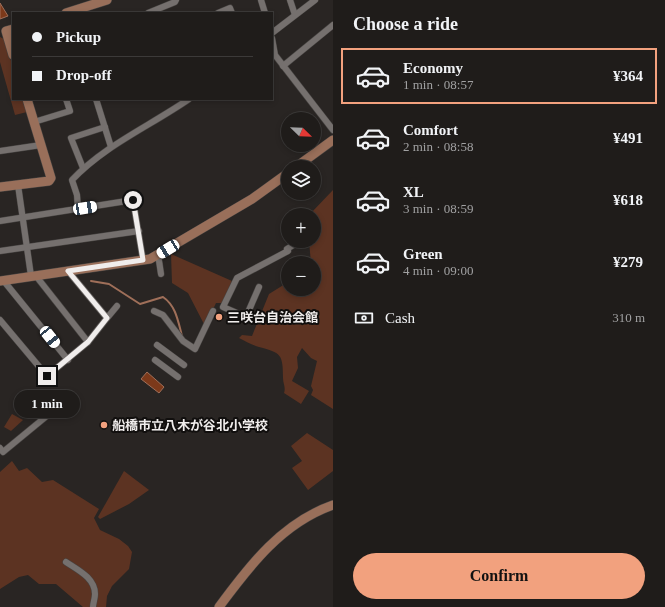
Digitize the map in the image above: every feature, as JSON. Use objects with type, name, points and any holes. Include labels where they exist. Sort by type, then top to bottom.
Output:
[{"type":"street","points":[[69,12],[105,0]]},
{"type":"street","points":[[150,12],[175,2],[176,0]]},
{"type":"street","points":[[261,0],[265,12]]},
{"type":"street","points":[[290,0],[295,15]]},
{"type":"street","points":[[273,32],[315,0]]},
{"type":"street","points":[[220,12],[230,8],[232,12]]},
{"type":"street","points":[[283,66],[333,25]]},
{"type":"street","points":[[6,31],[12,52]]},
{"type":"street","points":[[273,50],[283,66],[333,130]]},
{"type":"street","points":[[0,187],[49,181],[51,178],[27,100]]},
{"type":"street","points":[[34,122],[70,111],[66,100]]},
{"type":"street","points":[[96,100],[111,147]]},
{"type":"street","points":[[78,209],[77,195],[72,180],[83,168],[111,147],[187,100]]},
{"type":"street","points":[[83,168],[71,138],[105,127]]},
{"type":"street","points":[[306,160],[333,140]]},
{"type":"street","points":[[0,150],[41,145]]},
{"type":"street","points":[[2,280],[143,260],[158,254],[252,198],[281,178]]},
{"type":"street","points":[[18,185],[27,247],[34,276],[88,342]]},
{"type":"street","points":[[0,221],[133,200],[143,260]]},
{"type":"street","points":[[0,251],[139,230]]},
{"type":"street","points":[[259,287],[246,317],[224,307],[237,278],[290,248]]},
{"type":"street","points":[[158,254],[161,274]]},
{"type":"street","points":[[68,271],[107,318]]},
{"type":"street","points":[[2,280],[68,360]]},
{"type":"street","points":[[0,320],[47,376],[88,342],[117,306]]},
{"type":"street","points":[[154,311],[163,315],[182,341],[195,349],[213,311]]},
{"type":"street","points":[[157,345],[184,365]]},
{"type":"street","points":[[155,360],[178,377]]},
{"type":"street","points":[[0,448],[3,452],[54,410]]},
{"type":"street","points":[[219,607],[266,550],[282,534],[309,515],[333,506]]},
{"type":"street","points":[[66,562],[87,576],[91,582],[95,594],[94,607]]},
{"type":"shaded area","points":[[0,3],[8,16],[0,19]]},
{"type":"shaded area","points":[[0,37],[4,39],[12,64],[12,100],[23,100],[27,112],[15,115],[0,62]]},
{"type":"shaded area","points":[[333,190],[333,409],[311,395],[313,390],[311,386],[317,361],[311,358],[302,348],[297,357],[298,368],[292,381],[309,391],[301,404],[284,393],[285,389],[282,364],[279,356],[272,351],[239,338],[242,335],[252,336],[269,294],[281,286],[281,296],[321,296],[321,256],[310,256],[310,248],[321,248],[321,208],[316,208]]},
{"type":"shaded area","points":[[171,254],[232,281],[223,303],[216,303],[205,326],[188,293],[172,283]]},
{"type":"shaded area","points":[[147,372],[164,387],[159,393],[141,379]]},
{"type":"shaded area","points":[[12,414],[23,420],[11,431],[4,427]]},
{"type":"shaded area","points":[[307,433],[333,450],[333,471],[308,490],[292,468],[302,461],[291,446]]},
{"type":"shaded area","points":[[12,461],[19,471],[27,468],[42,482],[53,480],[99,509],[94,518],[100,530],[119,539],[128,546],[132,552],[129,569],[112,586],[107,596],[106,607],[83,607],[56,584],[39,584],[28,575],[19,577],[0,589],[0,472]]},
{"type":"shaded area","points":[[124,471],[149,490],[129,504],[100,519],[98,517]]},
{"type":"waterway","points":[[91,281],[109,284],[140,304],[163,297],[174,309],[182,336]]},
{"type":"place","name":"三咲台自治会館","points":[[219,317]]},
{"type":"place","name":"船橋市立八木が谷北小学校","points":[[104,425]]},
{"type":"route","points":[[47,376],[88,342],[107,318],[68,271],[143,260],[133,200]]}]
